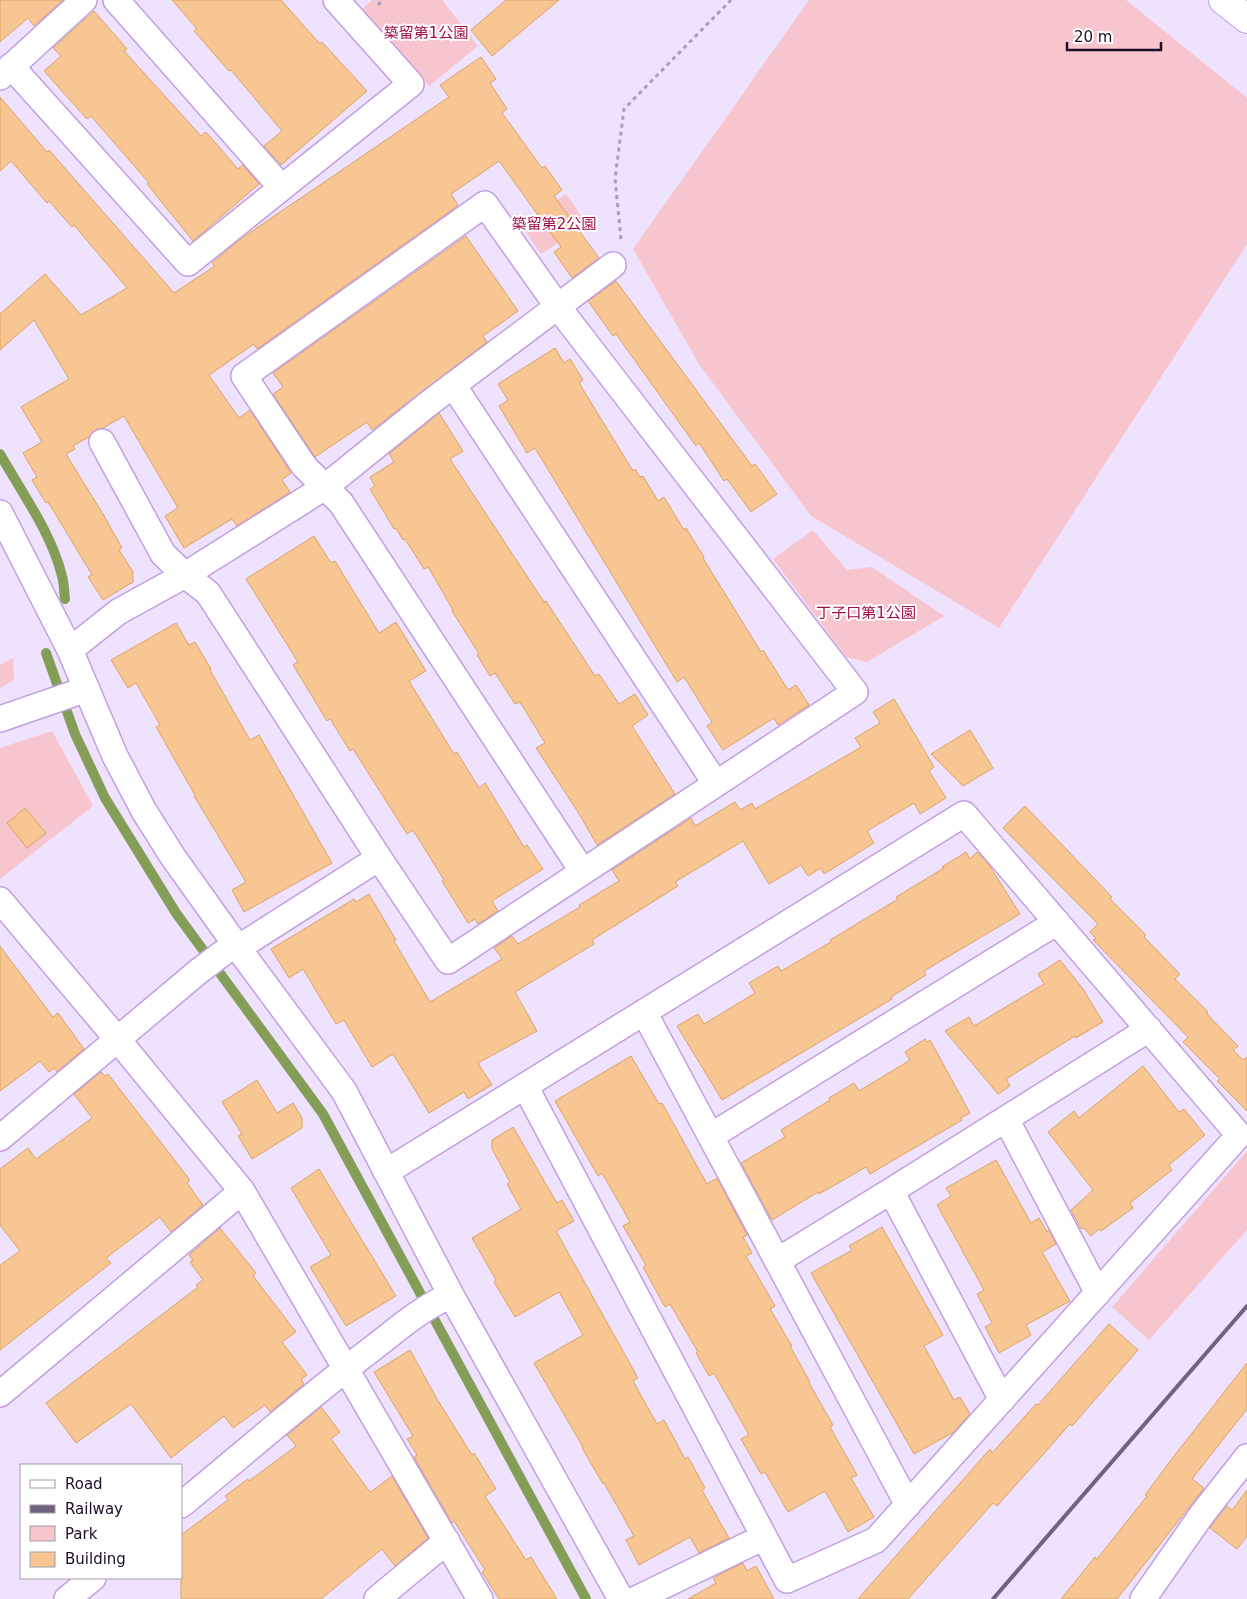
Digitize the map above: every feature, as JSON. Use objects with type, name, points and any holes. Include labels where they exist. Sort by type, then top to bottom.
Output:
[{"type":"main road","points":[[1223,0],[1247,19]]},
{"type":"street","points":[[84,0],[6,72],[188,263],[411,84],[336,0]]},
{"type":"street","points":[[116,0],[281,187]]},
{"type":"street","points":[[102,442],[163,554],[208,593],[379,858],[448,961],[583,872],[716,784],[856,692],[558,307],[485,204],[244,376],[304,466],[341,503],[583,872]]},
{"type":"street","points":[[70,650],[118,612],[185,575],[326,487],[454,385],[613,265]]},
{"type":"street","points":[[454,385],[716,784]]},
{"type":"street","points":[[0,513],[70,650],[80,692],[144,811],[232,949],[344,1091],[386,1172],[445,1298],[621,1599]]},
{"type":"street","points":[[0,719],[80,692]]},
{"type":"street","points":[[386,1172],[964,814],[1239,1135],[876,1540],[787,1580],[525,1086]]},
{"type":"street","points":[[0,1138],[199,972],[232,949],[379,858]]},
{"type":"street","points":[[0,900],[242,1191],[480,1599]]},
{"type":"street","points":[[711,1136],[1057,922]]},
{"type":"street","points":[[644,1012],[908,1504]]},
{"type":"street","points":[[777,1260],[891,1192],[1149,1029]]},
{"type":"street","points":[[1006,1119],[1098,1293]]},
{"type":"street","points":[[0,1394],[242,1191]]},
{"type":"street","points":[[891,1192],[1002,1400]]},
{"type":"street","points":[[182,1504],[346,1369],[409,1320],[445,1298]]},
{"type":"street","points":[[1143,1599],[1203,1513],[1247,1457]]},
{"type":"street","points":[[636,1599],[764,1537]]},
{"type":"street","points":[[377,1599],[447,1541]]},
{"type":"street","points":[[67,1599],[92,1579]]},
{"type":"path","points":[[613,265],[622,245],[615,180],[624,110],[730,0]]},
{"type":"green space","name":"築留第1公園","points":[[372,0],[444,0],[478,46],[429,86],[361,10]]},
{"type":"green space","points":[[809,0],[1126,0],[1247,98],[1247,244],[999,628],[811,516],[699,364],[633,249]]},
{"type":"green space","name":"築留第2公園","points":[[566,194],[587,224],[541,254],[521,225]]},
{"type":"green space","name":"丁子口第1公園","points":[[813,530],[847,570],[872,567],[944,616],[867,662],[846,657],[773,559]]},
{"type":"green space","points":[[13,658],[14,680],[0,688],[0,665]]},
{"type":"green space","points":[[52,731],[93,806],[0,879],[0,748]]},
{"type":"green space","points":[[1247,1151],[1247,1230],[1149,1340],[1112,1307]]},
{"type":"building","points":[[0,0],[63,0],[34,26],[28,18],[0,42]]},
{"type":"building","points":[[172,0],[281,0],[320,44],[322,42],[367,91],[281,165],[264,146],[282,131],[231,70],[229,71],[194,31],[197,29]]},
{"type":"building","points":[[506,0],[559,0],[492,56],[471,30]]},
{"type":"building","points":[[94,11],[127,49],[124,51],[201,136],[206,132],[238,169],[243,165],[259,184],[193,241],[147,184],[149,183],[91,116],[87,119],[44,71],[61,56],[53,48]]},
{"type":"building","points":[[481,57],[496,79],[490,83],[507,109],[502,113],[542,168],[545,166],[562,190],[554,196],[599,258],[572,278],[554,252],[561,247],[499,161],[451,194],[458,205],[449,212],[257,349],[254,344],[209,375],[239,418],[250,410],[291,473],[282,480],[290,492],[237,526],[232,519],[184,548],[165,516],[178,508],[124,416],[103,428],[95,430],[89,437],[73,446],[75,449],[66,454],[103,514],[122,548],[119,550],[133,572],[133,582],[103,600],[88,577],[92,575],[48,502],[46,503],[32,480],[37,477],[23,453],[42,442],[21,407],[69,379],[34,320],[0,350],[0,314],[45,274],[81,315],[127,288],[74,225],[72,227],[49,201],[47,203],[11,161],[0,171],[0,97],[174,293],[215,266],[212,263],[242,238],[449,97],[440,85]]},
{"type":"building","points":[[466,236],[518,311],[483,336],[487,342],[372,430],[367,422],[315,457],[273,394],[283,387],[273,373]]},
{"type":"building","points":[[616,281],[752,466],[755,464],[777,494],[751,512],[727,479],[724,481],[699,443],[696,446],[616,334],[613,336],[588,301]]},
{"type":"building","points":[[555,348],[564,363],[570,359],[583,380],[579,383],[633,471],[635,469],[640,477],[643,476],[658,501],[664,497],[684,530],[686,528],[761,652],[763,650],[788,690],[796,685],[809,705],[778,725],[774,718],[723,750],[707,726],[712,722],[684,677],[677,682],[535,448],[527,453],[499,406],[508,400],[498,384]]},
{"type":"building","points":[[439,413],[463,451],[450,459],[595,676],[599,674],[619,704],[635,694],[648,715],[632,726],[675,794],[597,845],[536,748],[545,743],[520,702],[515,704],[495,673],[490,676],[428,567],[424,569],[405,539],[403,540],[396,528],[394,529],[370,489],[375,486],[370,477],[394,462],[389,454]]},
{"type":"building","points":[[314,536],[331,563],[335,561],[379,633],[396,622],[426,671],[409,681],[454,754],[457,752],[479,788],[485,783],[524,847],[527,845],[543,869],[492,901],[498,911],[478,924],[475,919],[468,923],[413,830],[407,834],[353,749],[350,751],[330,719],[327,721],[293,665],[298,662],[246,579]]},
{"type":"building","points":[[176,623],[189,645],[195,642],[250,740],[259,735],[332,863],[244,912],[232,890],[246,882],[194,796],[156,727],[160,725],[136,683],[128,688],[111,660]]},
{"type":"building","points":[[894,699],[934,767],[929,771],[946,798],[920,814],[914,803],[867,831],[874,843],[824,874],[821,868],[808,876],[801,865],[769,884],[743,841],[675,882],[678,886],[592,940],[594,944],[515,992],[537,1031],[478,1063],[492,1085],[468,1099],[464,1092],[429,1113],[393,1054],[372,1067],[344,1020],[336,1024],[303,969],[289,978],[271,949],[354,899],[356,902],[369,894],[430,1002],[502,959],[494,948],[512,936],[518,944],[619,881],[612,870],[691,818],[695,826],[735,802],[740,810],[752,803],[755,809],[861,747],[855,738],[880,723],[873,712]]},
{"type":"building","points":[[970,730],[993,768],[963,786],[931,754]]},
{"type":"building","points":[[1025,806],[1112,897],[1110,899],[1146,935],[1144,937],[1180,974],[1175,979],[1238,1046],[1233,1050],[1243,1060],[1247,1057],[1247,1111],[1217,1081],[1220,1079],[1183,1042],[1188,1037],[1093,940],[1096,939],[1090,932],[1098,924],[1003,828]]},
{"type":"building","points":[[25,808],[46,833],[27,848],[7,823]]},
{"type":"building","points":[[966,852],[970,859],[977,852],[989,865],[1020,914],[924,971],[926,975],[891,997],[892,999],[722,1100],[677,1026],[698,1014],[704,1024],[755,993],[749,983],[778,966],[781,971],[831,942],[830,940],[898,899],[896,897],[944,868],[942,867]]},
{"type":"building","points":[[0,946],[53,1017],[58,1013],[84,1049],[57,1072],[54,1068],[49,1072],[40,1061],[0,1091]]},
{"type":"building","points":[[1060,960],[1083,989],[1103,1022],[1076,1038],[1075,1036],[1006,1079],[1010,1086],[998,1094],[945,1031],[969,1017],[974,1026],[1044,984],[1038,974]]},
{"type":"building","points":[[925,1039],[927,1042],[930,1040],[970,1113],[961,1118],[962,1120],[870,1174],[866,1167],[819,1194],[818,1192],[772,1220],[741,1163],[785,1137],[781,1130],[830,1100],[829,1098],[854,1083],[859,1091],[910,1060],[905,1052]]},
{"type":"building","points":[[631,1056],[659,1104],[662,1103],[707,1184],[717,1178],[747,1235],[743,1237],[752,1253],[746,1256],[775,1306],[770,1309],[792,1346],[790,1346],[833,1425],[830,1427],[857,1475],[851,1478],[874,1517],[848,1532],[825,1491],[788,1512],[765,1472],[761,1474],[741,1439],[749,1435],[714,1373],[709,1376],[696,1353],[698,1352],[670,1304],[665,1307],[643,1267],[646,1265],[623,1226],[630,1222],[602,1173],[598,1176],[555,1101]]},
{"type":"building","points":[[1143,1066],[1179,1112],[1184,1109],[1205,1135],[1169,1165],[1172,1170],[1130,1203],[1133,1208],[1091,1236],[1084,1228],[1081,1229],[1071,1210],[1093,1190],[1048,1132],[1074,1111],[1079,1118]]},
{"type":"building","points":[[101,1072],[105,1076],[108,1074],[190,1180],[187,1183],[203,1205],[171,1232],[160,1217],[106,1258],[111,1263],[0,1350],[0,1265],[20,1251],[0,1225],[0,1169],[28,1148],[36,1159],[92,1118],[74,1094]]},
{"type":"building","points":[[257,1080],[277,1113],[293,1103],[302,1118],[302,1128],[252,1159],[238,1136],[242,1134],[222,1102]]},
{"type":"building","points":[[513,1127],[557,1203],[562,1200],[574,1221],[556,1231],[638,1378],[633,1381],[657,1424],[664,1420],[685,1459],[688,1457],[705,1488],[702,1490],[729,1538],[699,1553],[690,1537],[639,1565],[626,1540],[634,1536],[534,1363],[583,1335],[559,1292],[515,1317],[494,1282],[496,1280],[472,1238],[521,1209],[507,1184],[510,1182],[492,1149],[492,1140]]},
{"type":"building","points":[[996,1160],[1031,1223],[1039,1218],[1047,1232],[1049,1230],[1056,1244],[1042,1252],[1070,1301],[1026,1325],[1031,1335],[999,1353],[985,1327],[992,1323],[977,1294],[984,1290],[937,1205],[951,1196],[946,1188]]},
{"type":"building","points":[[319,1169],[396,1296],[346,1326],[310,1267],[331,1255],[291,1188]]},
{"type":"building","points":[[882,1227],[943,1335],[924,1346],[954,1400],[960,1397],[970,1414],[954,1432],[914,1454],[811,1273],[852,1250],[849,1246]]},
{"type":"building","points":[[220,1228],[256,1273],[253,1276],[296,1332],[282,1342],[307,1375],[301,1379],[304,1384],[270,1412],[265,1405],[233,1428],[224,1416],[171,1458],[131,1404],[76,1443],[46,1403],[198,1287],[196,1285],[203,1280],[190,1262],[193,1260],[189,1255]]},
{"type":"building","points":[[1109,1324],[1138,1350],[1072,1426],[1070,1424],[997,1506],[993,1503],[908,1599],[858,1599],[990,1449],[992,1453],[1036,1404],[1038,1405]]},
{"type":"building","points":[[410,1350],[437,1399],[496,1489],[485,1496],[526,1560],[531,1557],[557,1599],[499,1599],[482,1572],[485,1570],[454,1521],[452,1523],[414,1457],[417,1455],[407,1439],[413,1436],[374,1372]]},
{"type":"building","points":[[1247,1363],[1247,1409],[1192,1479],[1204,1488],[1117,1599],[1061,1599],[1095,1557],[1097,1559],[1147,1496],[1145,1495],[1171,1460]]},
{"type":"building","points":[[321,1407],[340,1432],[331,1439],[367,1488],[371,1492],[392,1476],[428,1538],[395,1566],[382,1549],[321,1599],[181,1599],[182,1534],[228,1500],[225,1496],[248,1479],[249,1481],[296,1446],[287,1435]]},
{"type":"building","points":[[1247,1490],[1247,1536],[1237,1549],[1210,1528],[1227,1506],[1232,1510]]},
{"type":"building","points":[[743,1563],[747,1571],[756,1566],[774,1599],[688,1599],[716,1583],[713,1578]]},
{"type":"waterway","points":[[0,454],[51,544],[62,576],[65,599]]},
{"type":"waterway","points":[[46,653],[75,734],[105,798],[176,913],[323,1114],[586,1599]]},
{"type":"railway","points":[[993,1599],[1247,1306]]}]
